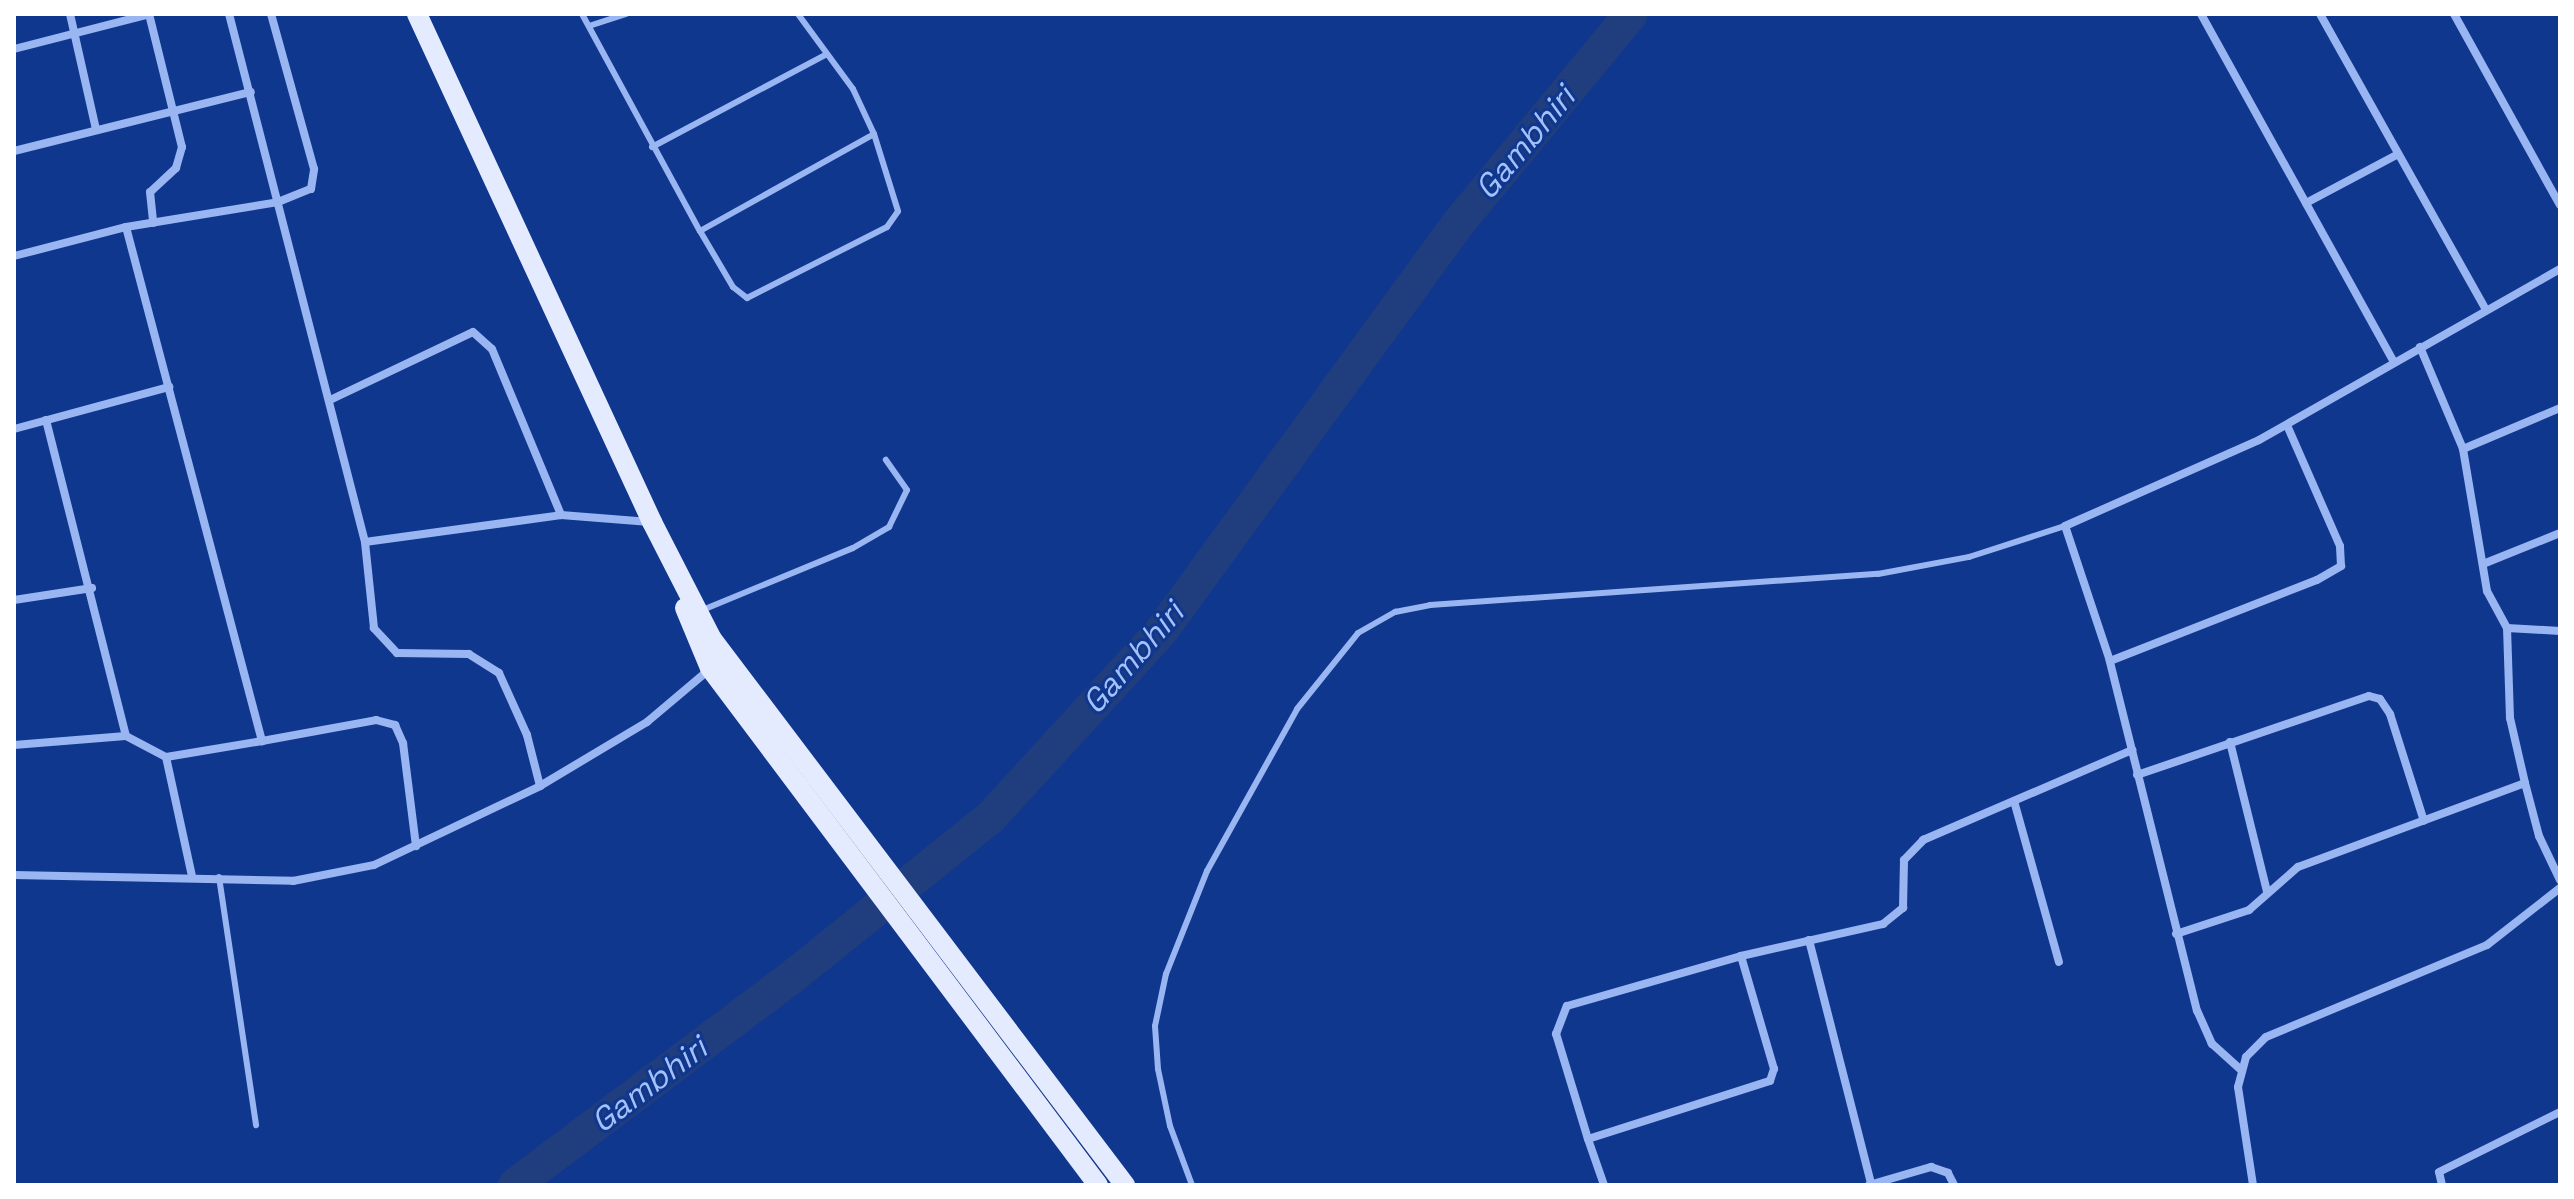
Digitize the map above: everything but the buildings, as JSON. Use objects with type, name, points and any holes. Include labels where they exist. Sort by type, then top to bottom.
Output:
[{"type":"main road","points":[[417,14],[652,522],[692,604],[736,677],[1125,1185]]},
{"type":"main road","points":[[692,604],[686,619],[710,668],[1098,1185]]},
{"type":"street","points":[[70,14],[96,129]]},
{"type":"street","points":[[14,49],[76,35],[124,17],[149,14],[174,111],[181,157],[150,192],[153,223]]},
{"type":"street","points":[[229,14],[365,542],[371,614],[382,640],[397,653],[413,656],[469,654],[499,673],[527,735],[540,786]]},
{"type":"street","points":[[14,256],[126,227],[278,202],[304,194],[315,180],[271,14]]},
{"type":"street","points":[[2201,14],[2394,362]]},
{"type":"street","points":[[2320,14],[2486,310]]},
{"type":"street","points":[[2454,14],[2560,205]]},
{"type":"street","points":[[14,151],[251,92]]},
{"type":"street","points":[[2306,203],[2398,154]]},
{"type":"street","points":[[126,227],[262,741]]},
{"type":"street","points":[[2240,1069],[2221,1055],[2203,1030],[2176,934],[2110,661],[2065,526],[2287,425],[2560,269]]},
{"type":"street","points":[[330,400],[473,332],[492,349],[561,515]]},
{"type":"street","points":[[2420,347],[2463,449],[2487,591],[2507,628],[2510,718],[2539,836],[2560,880]]},
{"type":"street","points":[[14,429],[169,387]]},
{"type":"street","points":[[2463,449],[2560,408]]},
{"type":"street","points":[[46,420],[92,588],[126,736]]},
{"type":"street","points":[[2110,661],[2317,580],[2341,566],[2340,546],[2287,425]]},
{"type":"street","points":[[365,542],[561,515],[652,522]]},
{"type":"street","points":[[2483,564],[2560,533]]},
{"type":"street","points":[[14,600],[92,588]]},
{"type":"street","points":[[2507,628],[2560,631]]},
{"type":"street","points":[[14,875],[192,876],[293,881],[374,865],[540,786],[647,722],[710,668]]},
{"type":"street","points":[[2137,775],[2352,698],[2380,699],[2390,714],[2424,821]]},
{"type":"street","points":[[14,745],[126,736],[166,757],[376,720],[395,725],[403,743],[416,846]]},
{"type":"street","points":[[2230,742],[2267,891]]},
{"type":"street","points":[[1604,1185],[1556,1034],[1567,1006],[1741,956],[1894,918],[1903,908],[1904,860],[1910,849],[2132,750]]},
{"type":"street","points":[[166,757],[192,876]]},
{"type":"street","points":[[2176,934],[2249,910],[2267,891],[2298,867],[2525,783]]},
{"type":"street","points":[[2014,801],[2059,962]]},
{"type":"street","points":[[2253,1185],[2238,1087],[2240,1069],[2266,1037],[2487,945],[2560,888]]},
{"type":"street","points":[[1809,940],[1870,1185],[1931,1167],[1948,1173],[1954,1185]]},
{"type":"street","points":[[1588,1139],[1770,1081],[1770,1054],[1741,956]]},
{"type":"street","points":[[2442,1185],[2439,1172],[2560,1112]]},
{"type":"lane","points":[[582,14],[700,231],[733,287],[747,298],[887,227],[898,211],[874,134],[853,89],[798,14]]},
{"type":"lane","points":[[589,26],[626,14]]},
{"type":"lane","points":[[652,147],[827,54]]},
{"type":"lane","points":[[700,231],[874,134]]},
{"type":"lane","points":[[692,604],[853,548],[889,527],[907,490],[886,460]]},
{"type":"lane","points":[[1192,1185],[1170,1126],[1158,1069],[1155,1026],[1166,974],[1207,871],[1297,709],[1358,633],[1395,612],[1430,605],[1878,574],[1969,557],[2065,526]]},
{"type":"lane","points":[[219,877],[256,1125]]},
{"type":"waterway","name":"Gambhiri","points":[[515,1185],[787,981],[990,818],[1162,630],[1457,225],[1631,14]]}]
